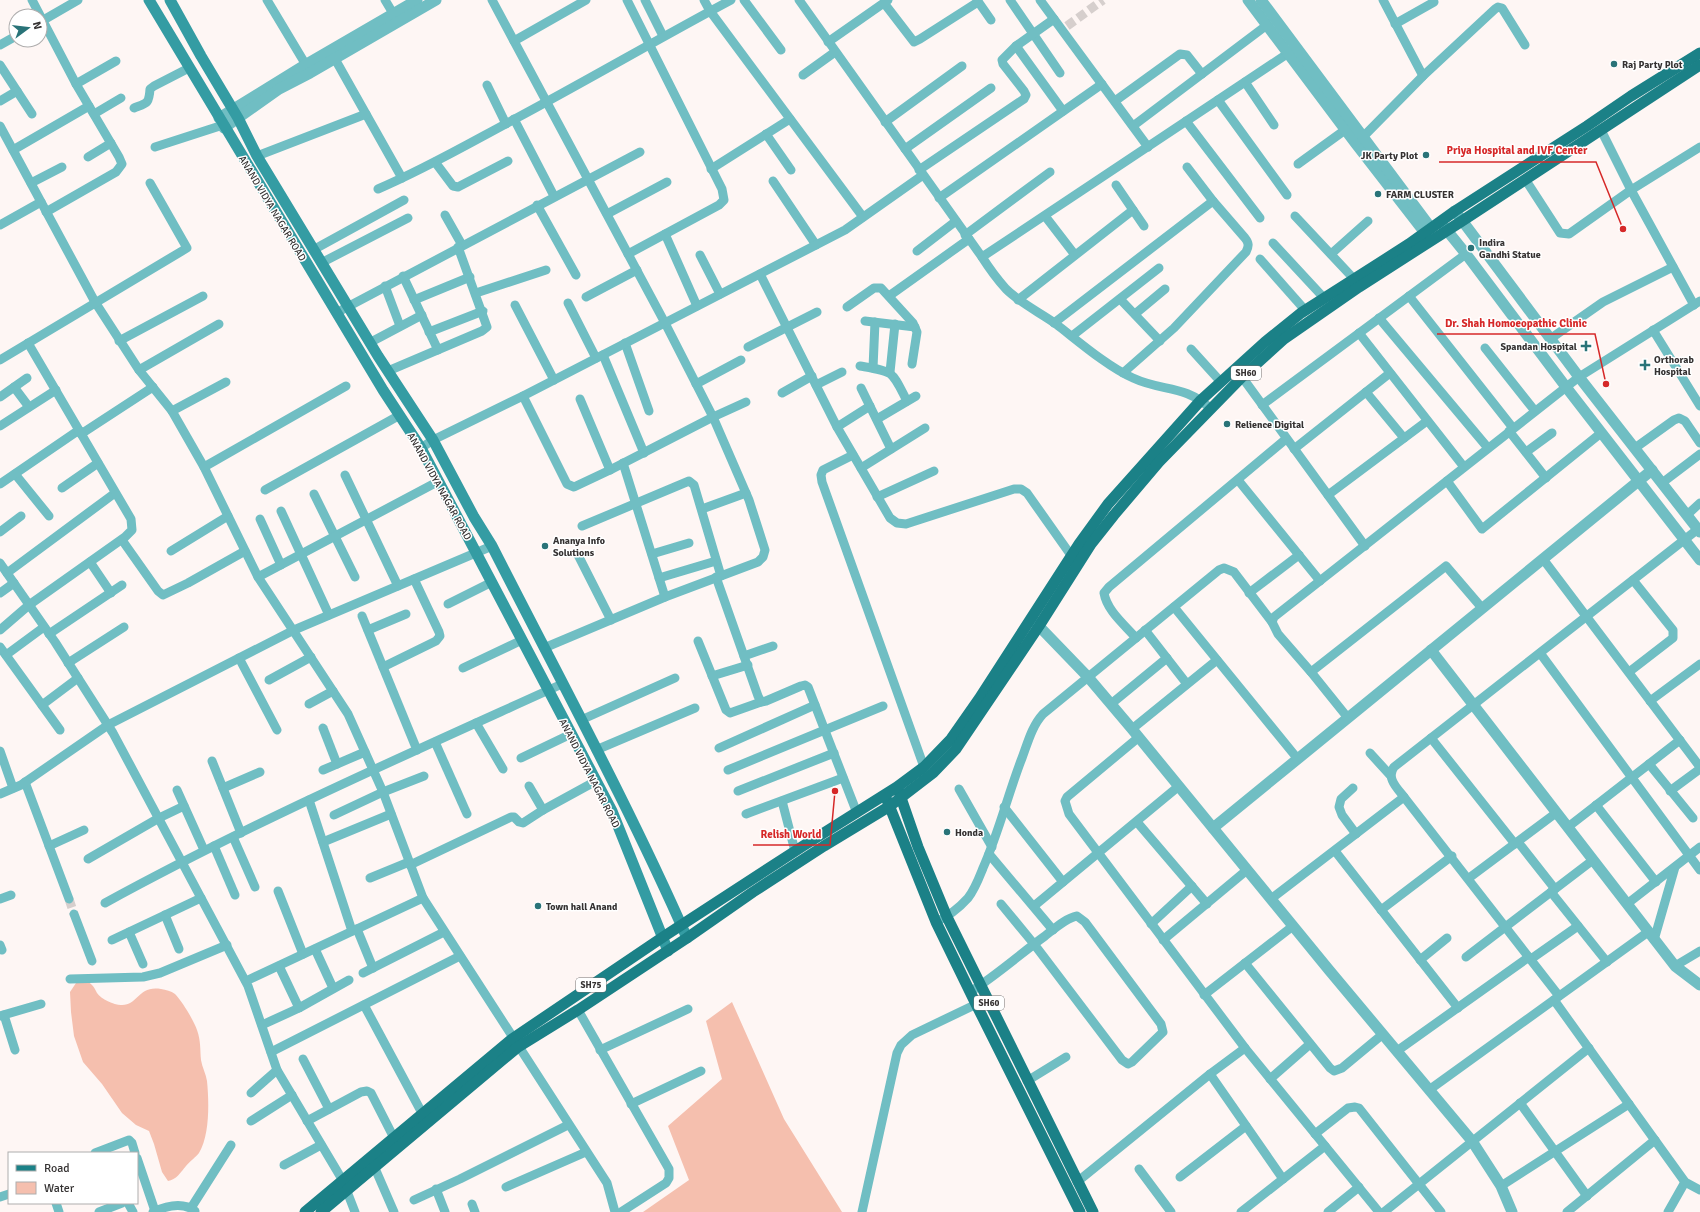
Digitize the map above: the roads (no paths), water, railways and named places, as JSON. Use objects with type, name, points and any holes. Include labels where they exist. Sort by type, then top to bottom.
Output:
[{"type":"main road","name":"ANAND VIDYA NAGAR ROAD","points":[[149,0],[336,312],[421,448],[612,811],[668,950]]},
{"type":"main road","name":"ANAND VIDYA NAGAR ROAD","points":[[170,0],[200,56],[236,114],[257,156],[280,192],[321,263],[433,440],[492,546],[648,852],[687,938]]},
{"type":"main road","name":"SH60","points":[[902,798],[933,773],[956,749],[1075,561],[1108,504],[1201,400],[1220,381],[1264,342],[1305,310],[1587,126],[1630,96],[1700,53]]},
{"type":"main road","name":"SH60","points":[[1075,561],[1158,462],[1242,377],[1284,339],[1330,306],[1700,65]]},
{"type":"main road","name":"SH60","points":[[1035,622],[951,739],[924,767],[897,788],[902,798],[918,847],[947,917],[1093,1212]]},
{"type":"main road","name":"SH75","points":[[321,1212],[344,1185],[422,1113],[515,1043],[663,937],[857,812],[897,788]]},
{"type":"main road","name":"SH60","points":[[885,795],[936,922],[1080,1212]]},
{"type":"main road","name":"SH75","points":[[305,1212],[374,1166],[515,1043],[578,1010],[687,938],[753,892],[902,798]]},
{"type":"street","points":[[48,18],[78,0]]},
{"type":"street","points":[[267,0],[308,69]]},
{"type":"street","points":[[386,0],[396,18]]},
{"type":"street","points":[[308,69],[335,59],[396,18],[417,0]]},
{"type":"street","points":[[156,147],[222,124],[308,69],[396,18],[436,0]]},
{"type":"street","points":[[492,0],[665,322],[713,417],[746,493],[765,550],[763,556],[758,562],[665,597],[544,648]]},
{"type":"street","points":[[514,41],[586,0]]},
{"type":"street","points":[[627,0],[724,195],[723,202],[628,254]]},
{"type":"street","points":[[645,0],[663,36]]},
{"type":"street","points":[[704,0],[710,11],[863,217]]},
{"type":"street","points":[[378,189],[435,162],[548,102],[663,36],[731,0]]},
{"type":"street","points":[[744,0],[781,50]]},
{"type":"street","points":[[799,0],[982,258],[1006,289],[1018,300],[1054,323],[1123,373],[1138,380],[1189,393],[1201,400],[1211,409]]},
{"type":"street","points":[[1010,0],[1060,73]]},
{"type":"street","points":[[1040,0],[1054,19],[1065,28],[1102,84],[1148,147]]},
{"type":"street","points":[[1248,0],[1267,25],[1292,51],[1359,141],[1432,227],[1447,230],[1566,388],[1700,560]]},
{"type":"street","points":[[1261,0],[1292,51],[1346,130],[1359,141]]},
{"type":"street","points":[[1383,0],[1423,76]]},
{"type":"street","points":[[828,42],[886,1],[914,42],[978,1],[990,20]]},
{"type":"street","points":[[1395,24],[1434,2]]},
{"type":"street","points":[[1359,141],[1423,76],[1498,7],[1502,8],[1525,45]]},
{"type":"street","points":[[421,448],[433,440],[523,396],[845,230],[921,172],[1024,99],[1026,95],[1024,91],[1003,64],[1002,60],[1016,46],[1054,19]]},
{"type":"street","points":[[1133,126],[1267,25]]},
{"type":"street","points":[[46,212],[120,168],[122,164],[48,32]]},
{"type":"street","points":[[1016,46],[1063,111]]},
{"type":"street","points":[[982,258],[1292,51]]},
{"type":"street","points":[[803,75],[835,52]]},
{"type":"street","points":[[1115,101],[1180,54],[1184,53],[1187,55],[1202,74]]},
{"type":"street","points":[[335,59],[402,178]]},
{"type":"street","points":[[76,84],[116,61]]},
{"type":"street","points":[[0,65],[32,114]]},
{"type":"street","points":[[885,122],[962,66]]},
{"type":"street","points":[[134,108],[147,102],[150,98],[150,89],[154,86],[189,68]]},
{"type":"street","points":[[1245,82],[1274,125]]},
{"type":"street","points":[[940,198],[1102,84]]},
{"type":"street","points":[[487,85],[554,196]]},
{"type":"street","points":[[905,149],[991,88]]},
{"type":"street","points":[[0,101],[17,91]]},
{"type":"street","points":[[13,150],[91,110],[121,98]]},
{"type":"street","points":[[1218,100],[1287,195]]},
{"type":"street","points":[[257,156],[366,114]]},
{"type":"street","points":[[711,169],[790,119]]},
{"type":"street","points":[[1186,121],[1260,218]]},
{"type":"street","points":[[1,129],[95,302],[139,370],[172,411],[204,468],[258,577],[348,714],[383,792],[423,898],[606,1183],[615,1212]]},
{"type":"street","points":[[1298,164],[1346,130]]},
{"type":"street","points":[[1272,622],[1279,613],[1579,377],[1697,303],[1673,267],[1631,190],[1602,130]]},
{"type":"street","points":[[766,134],[791,170]]},
{"type":"street","points":[[88,157],[111,143]]},
{"type":"street","points":[[1525,179],[1560,233],[1566,235],[1631,190],[1700,147]]},
{"type":"street","points":[[336,312],[588,178],[640,152]]},
{"type":"street","points":[[435,162],[453,186],[458,187],[508,161]]},
{"type":"street","points":[[31,183],[62,167]]},
{"type":"street","points":[[1123,373],[1174,328],[1246,252],[1248,246],[1248,242],[1245,238],[1213,201],[1187,167]]},
{"type":"street","points":[[888,296],[1050,172]]},
{"type":"street","points":[[773,181],[816,245]]},
{"type":"street","points":[[607,214],[667,182]]},
{"type":"street","points":[[0,360],[186,248],[150,183]]},
{"type":"street","points":[[1116,185],[1144,226]]},
{"type":"street","points":[[313,250],[404,200]]},
{"type":"street","points":[[1054,323],[1213,201]]},
{"type":"street","points":[[0,225],[41,202]]},
{"type":"street","points":[[537,205],[576,275]]},
{"type":"street","points":[[1018,300],[1133,210]]},
{"type":"street","points":[[1390,775],[1394,767],[1684,540],[1699,531],[1550,339],[1455,211]]},
{"type":"street","points":[[388,371],[485,330],[487,324],[460,246],[445,215]]},
{"type":"street","points":[[1045,216],[1075,255]]},
{"type":"street","points":[[1295,216],[1354,279]]},
{"type":"street","points":[[321,263],[408,218]]},
{"type":"street","points":[[917,251],[956,221]]},
{"type":"street","points":[[1330,254],[1368,221]]},
{"type":"street","points":[[665,234],[697,306]]},
{"type":"street","points":[[1273,243],[1324,298]]},
{"type":"street","points":[[1262,405],[1466,254]]},
{"type":"street","points":[[700,255],[720,294]]},
{"type":"street","points":[[1260,259],[1305,310]]},
{"type":"street","points":[[1550,339],[1603,302],[1673,267]]},
{"type":"street","points":[[1072,336],[1159,268]]},
{"type":"street","points":[[476,293],[546,270]]},
{"type":"street","points":[[586,297],[637,270]]},
{"type":"street","points":[[760,274],[837,427],[890,518],[897,523],[906,524],[1014,489],[1021,489],[1027,494],[1075,561]]},
{"type":"street","points":[[403,276],[438,350]]},
{"type":"street","points":[[414,300],[470,277]]},
{"type":"street","points":[[385,286],[400,326]]},
{"type":"street","points":[[847,307],[874,288],[881,288],[915,327],[917,338],[912,364]]},
{"type":"street","points":[[1135,314],[1166,289]]},
{"type":"street","points":[[119,341],[203,296]]},
{"type":"street","points":[[1409,296],[1546,478]]},
{"type":"street","points":[[1120,299],[1160,341]]},
{"type":"street","points":[[568,303],[599,356],[644,453]]},
{"type":"street","points":[[515,305],[554,380]]},
{"type":"street","points":[[429,332],[482,311]]},
{"type":"street","points":[[748,347],[817,312]]},
{"type":"street","points":[[370,342],[422,316]]},
{"type":"street","points":[[1379,318],[1488,448]]},
{"type":"street","points":[[865,321],[915,327]]},
{"type":"street","points":[[873,368],[875,322]]},
{"type":"street","points":[[139,370],[219,324]]},
{"type":"street","points":[[890,372],[895,324]]},
{"type":"street","points":[[1653,330],[1700,406]]},
{"type":"street","points":[[1359,333],[1464,467]]},
{"type":"street","points":[[0,630],[29,605],[122,540],[132,530],[131,519],[116,492],[28,343]]},
{"type":"street","points":[[625,343],[649,412]]},
{"type":"street","points":[[1485,348],[1535,411]]},
{"type":"street","points":[[1191,349],[1220,381]]},
{"type":"street","points":[[696,384],[741,360]]},
{"type":"street","points":[[860,366],[890,372],[907,401]]},
{"type":"street","points":[[782,393],[842,372]]},
{"type":"street","points":[[1294,449],[1390,373]]},
{"type":"street","points":[[1242,377],[1365,546]]},
{"type":"street","points":[[0,397],[27,378]]},
{"type":"street","points":[[172,411],[226,382]]},
{"type":"street","points":[[204,468],[346,386]]},
{"type":"street","points":[[14,387],[29,407]]},
{"type":"street","points":[[0,484],[153,387]]},
{"type":"street","points":[[861,388],[891,449]]},
{"type":"street","points":[[0,426],[56,390]]},
{"type":"street","points":[[1366,392],[1404,438]]},
{"type":"street","points":[[523,396],[567,484],[574,487],[746,402]]},
{"type":"street","points":[[877,419],[916,396]]},
{"type":"street","points":[[580,399],[610,470]]},
{"type":"street","points":[[837,427],[870,406]]},
{"type":"street","points":[[265,490],[400,416]]},
{"type":"street","points":[[1635,448],[1679,418],[1684,421],[1700,443]]},
{"type":"street","points":[[1328,495],[1427,421]]},
{"type":"street","points":[[860,468],[925,428]]},
{"type":"street","points":[[1526,452],[1552,432]]},
{"type":"street","points":[[1447,481],[1482,529],[1601,433]]},
{"type":"street","points":[[1136,638],[1111,609],[1104,593],[1110,586],[1286,439]]},
{"type":"street","points":[[1662,483],[1700,454]]},
{"type":"street","points":[[853,455],[823,470],[821,475],[822,482],[924,767]]},
{"type":"street","points":[[62,488],[98,463]]},
{"type":"street","points":[[624,463],[665,597]]},
{"type":"street","points":[[1213,828],[1652,470]]},
{"type":"street","points":[[877,497],[934,471]]},
{"type":"street","points":[[15,474],[49,516]]},
{"type":"street","points":[[345,475],[398,586]]},
{"type":"street","points":[[1238,480],[1320,581]]},
{"type":"street","points":[[258,577],[439,481]]},
{"type":"street","points":[[582,526],[689,481],[694,485],[716,560],[718,577],[761,702]]},
{"type":"street","points":[[7,573],[116,492]]},
{"type":"street","points":[[702,509],[746,493]]},
{"type":"street","points":[[314,494],[355,577]]},
{"type":"street","points":[[1686,515],[1700,503]]},
{"type":"street","points":[[281,511],[329,615]]},
{"type":"street","points":[[0,532],[21,516]]},
{"type":"street","points":[[171,551],[228,516]]},
{"type":"street","points":[[260,519],[281,565]]},
{"type":"street","points":[[122,540],[158,591],[164,595],[245,551]]},
{"type":"street","points":[[652,554],[689,543]]},
{"type":"street","points":[[0,794],[25,782],[108,724],[294,630],[492,546]]},
{"type":"street","points":[[578,555],[611,620]]},
{"type":"street","points":[[1249,593],[1299,555]]},
{"type":"street","points":[[1543,559],[1700,768],[1670,791]]},
{"type":"street","points":[[659,578],[716,560]]},
{"type":"street","points":[[90,562],[111,592]]},
{"type":"street","points":[[0,563],[108,724],[246,981],[277,1070],[344,1185],[355,1212]]},
{"type":"street","points":[[1311,672],[1446,566],[1482,608]]},
{"type":"street","points":[[936,922],[947,917],[969,897],[991,850],[1004,807],[1033,726],[1043,714],[1214,573],[1224,568],[1234,572],[1272,622],[1278,634],[1348,718]]},
{"type":"street","points":[[383,667],[436,641],[440,636],[414,579]]},
{"type":"street","points":[[1629,672],[1673,638],[1674,634],[1673,630],[1634,580]]},
{"type":"street","points":[[448,604],[492,582]]},
{"type":"street","points":[[0,593],[14,583]]},
{"type":"street","points":[[6,655],[122,586]]},
{"type":"street","points":[[1174,607],[1298,758]]},
{"type":"street","points":[[368,630],[406,614]]},
{"type":"street","points":[[362,616],[417,750]]},
{"type":"street","points":[[1035,622],[1088,677],[1136,733],[1293,926],[1472,1141],[1501,1186],[1512,1212]]},
{"type":"street","points":[[68,663],[124,627]]},
{"type":"street","points":[[1145,630],[1187,684]]},
{"type":"street","points":[[463,668],[522,640]]},
{"type":"street","points":[[698,642],[726,710],[730,714],[805,685],[808,687],[857,812]]},
{"type":"street","points":[[744,656],[773,646]]},
{"type":"street","points":[[0,647],[60,730]]},
{"type":"street","points":[[1431,650],[1675,966],[1700,985]]},
{"type":"street","points":[[1540,653],[1700,870]]},
{"type":"street","points":[[239,658],[277,730]]},
{"type":"street","points":[[270,680],[311,658]]},
{"type":"street","points":[[1111,704],[1167,658]]},
{"type":"street","points":[[1217,660],[1187,684],[1067,797],[1065,801],[1069,814],[1204,995],[1245,1048],[1379,1212]]},
{"type":"street","points":[[1650,701],[1700,664]]},
{"type":"street","points":[[712,676],[748,665]]},
{"type":"street","points":[[42,705],[78,678]]},
{"type":"street","points":[[581,720],[675,678]]},
{"type":"street","points":[[105,903],[204,850],[373,770],[562,684]]},
{"type":"street","points":[[309,704],[333,691]]},
{"type":"street","points":[[719,748],[815,705]]},
{"type":"street","points":[[728,770],[883,706]]},
{"type":"street","points":[[596,750],[695,708]]},
{"type":"street","points":[[476,723],[503,769]]},
{"type":"street","points":[[323,728],[337,764]]},
{"type":"street","points":[[521,758],[571,734]]},
{"type":"street","points":[[1431,738],[1553,890],[1578,926],[1606,962]]},
{"type":"street","points":[[1568,827],[1680,740]]},
{"type":"street","points":[[435,742],[467,814]]},
{"type":"street","points":[[0,751],[13,788]]},
{"type":"street","points":[[323,770],[365,752]]},
{"type":"street","points":[[738,791],[834,753]]},
{"type":"street","points":[[1370,753],[1390,775],[1404,797],[1452,856],[1530,958],[1589,1048],[1685,1182],[1700,1190]]},
{"type":"street","points":[[212,761],[223,788],[237,835],[255,886]]},
{"type":"street","points":[[1649,764],[1693,818]]},
{"type":"street","points":[[223,788],[260,772]]},
{"type":"street","points":[[334,815],[383,792],[424,776]]},
{"type":"street","points":[[746,814],[843,778]]},
{"type":"street","points":[[370,878],[410,863],[511,817],[514,817],[519,822],[523,823],[543,810],[596,781]]},
{"type":"street","points":[[25,782],[69,899]]},
{"type":"street","points":[[529,786],[543,810]]},
{"type":"street","points":[[1034,906],[1179,786]]},
{"type":"street","points":[[1353,788],[1341,799],[1339,807],[1342,815],[1356,834]]},
{"type":"street","points":[[960,789],[991,850],[1053,930]]},
{"type":"street","points":[[177,790],[204,850]]},
{"type":"street","points":[[1271,899],[1404,797]]},
{"type":"street","points":[[309,800],[355,930],[373,968]]},
{"type":"street","points":[[782,801],[795,852]]},
{"type":"street","points":[[1596,805],[1656,882]]},
{"type":"street","points":[[88,859],[158,818],[184,806]]},
{"type":"street","points":[[1004,807],[1063,882]]},
{"type":"street","points":[[1469,878],[1556,813]]},
{"type":"street","points":[[323,842],[391,814]]},
{"type":"street","points":[[1137,822],[1207,904]]},
{"type":"street","points":[[49,846],[84,830]]},
{"type":"street","points":[[214,846],[236,895]]},
{"type":"street","points":[[1627,904],[1700,848]]},
{"type":"street","points":[[1335,851],[1458,1008]]},
{"type":"street","points":[[1381,910],[1452,856]]},
{"type":"street","points":[[1466,957],[1593,860]]},
{"type":"street","points":[[1430,1090],[1606,962],[1651,936],[1674,867]]},
{"type":"street","points":[[1163,940],[1248,870]]},
{"type":"street","points":[[1150,924],[1192,886]]},
{"type":"street","points":[[278,891],[303,954]]},
{"type":"street","points":[[0,899],[11,895]]},
{"type":"street","points":[[112,940],[201,898]]},
{"type":"street","points":[[246,981],[423,898]]},
{"type":"street","points":[[970,992],[981,985],[1034,944],[1053,930],[1072,917],[1077,916],[1081,918],[1161,1024],[1163,1032],[1132,1062],[1128,1064],[1122,1060],[1034,944],[1001,904]]},
{"type":"street","points":[[74,914],[92,961]]},
{"type":"street","points":[[164,915],[179,949]]},
{"type":"street","points":[[1204,995],[1293,926]]},
{"type":"street","points":[[1397,1051],[1578,926]]},
{"type":"street","points":[[129,932],[143,964]]},
{"type":"street","points":[[363,973],[444,932]]},
{"type":"street","points":[[1420,960],[1447,938]]},
{"type":"street","points":[[70,979],[143,977],[160,973],[226,945]]},
{"type":"street","points":[[315,949],[333,988]]},
{"type":"street","points":[[1675,966],[1700,951]]},
{"type":"street","points":[[271,1052],[460,956]]},
{"type":"street","points":[[1245,963],[1310,1044],[1334,1071],[1339,1070],[1383,1034]]},
{"type":"street","points":[[280,966],[299,1008]]},
{"type":"street","points":[[262,1026],[299,1008],[349,980]]},
{"type":"street","points":[[862,1212],[897,1053],[901,1045],[912,1035],[987,999]]},
{"type":"street","points":[[15,1050],[2,1015],[41,1004]]},
{"type":"street","points":[[364,1005],[422,1113]]},
{"type":"street","points":[[600,1050],[688,1009]]},
{"type":"street","points":[[578,1010],[668,1169],[669,1178],[666,1183],[621,1212]]},
{"type":"street","points":[[1270,1079],[1310,1044]]},
{"type":"street","points":[[1077,1182],[1210,1074],[1245,1048]]},
{"type":"street","points":[[1384,1212],[1589,1048]]},
{"type":"street","points":[[1027,1081],[1066,1057]]},
{"type":"street","points":[[303,1059],[330,1109]]},
{"type":"street","points":[[251,1094],[277,1070]]},
{"type":"street","points":[[631,1104],[701,1071]]},
{"type":"street","points":[[1210,1074],[1283,1179]]},
{"type":"street","points":[[307,1121],[361,1092],[367,1091],[371,1093],[394,1138]]},
{"type":"street","points":[[251,1121],[292,1095]]},
{"type":"street","points":[[1520,1103],[1587,1196]]},
{"type":"street","points":[[1501,1186],[1629,1104]]},
{"type":"street","points":[[1315,1134],[1348,1108],[1359,1108],[1440,1212]]},
{"type":"street","points":[[414,1200],[568,1125]]},
{"type":"street","points":[[1180,1177],[1246,1126]]},
{"type":"street","points":[[98,1152],[129,1140],[132,1143],[135,1152]]},
{"type":"street","points":[[1567,1212],[1655,1140]]},
{"type":"street","points":[[138,1161],[154,1212],[164,1210],[175,1205],[193,1210],[231,1145]]},
{"type":"street","points":[[284,1166],[321,1145]]},
{"type":"street","points":[[1241,1212],[1325,1146]]},
{"type":"street","points":[[506,1186],[586,1152]]},
{"type":"street","points":[[374,1166],[394,1212]]},
{"type":"street","points":[[1139,1170],[1171,1212]]},
{"type":"street","points":[[1668,1212],[1685,1182]]},
{"type":"street","points":[[1328,1212],[1359,1188]]},
{"type":"street","points":[[436,1189],[445,1212]]},
{"type":"street","points":[[99,1212],[119,1204]]},
{"type":"water","points":[[82,980],[92,985],[101,997],[118,1005],[131,1002],[147,990],[161,989],[170,991],[181,1001],[188,1011],[195,1026],[199,1038],[202,1063],[207,1081],[207,1128],[203,1146],[199,1153],[178,1175],[171,1180],[168,1181],[162,1172],[149,1131],[136,1125],[122,1113],[102,1084],[83,1062],[74,1036],[70,992],[76,983]]},
{"type":"water","points":[[732,1002],[784,1119],[842,1212],[643,1212],[689,1180],[668,1126],[722,1079],[706,1021]]},
{"type":"tunnel","points":[[1067,26],[1103,0]]},
{"type":"tunnel","points":[[69,899],[74,914]]},
{"type":"place","name":"Raj Party Plot","points":[[1614,64]]},
{"type":"place","name":"JK Party Plot","points":[[1426,155]]},
{"type":"place","name":"FARM CLUSTER","points":[[1378,194]]},
{"type":"place","name":"Priya Hospital and IVF Center","points":[[1623,229]]},
{"type":"place","name":"Indira Gandhi Statue","points":[[1471,248]]},
{"type":"place","name":"Spandan Hospital","points":[[1586,346]]},
{"type":"place","name":"Orthorab Hospital","points":[[1645,365]]},
{"type":"place","name":"Dr. Shah Homoeopathic Clinic","points":[[1606,384]]},
{"type":"place","name":"Relience Digital","points":[[1227,424]]},
{"type":"place","name":"Ananya Info Solutions","points":[[545,546]]},
{"type":"place","name":"Relish World","points":[[835,791]]},
{"type":"place","name":"Honda","points":[[947,832]]},
{"type":"place","name":"Town hall Anand","points":[[538,906]]}]
